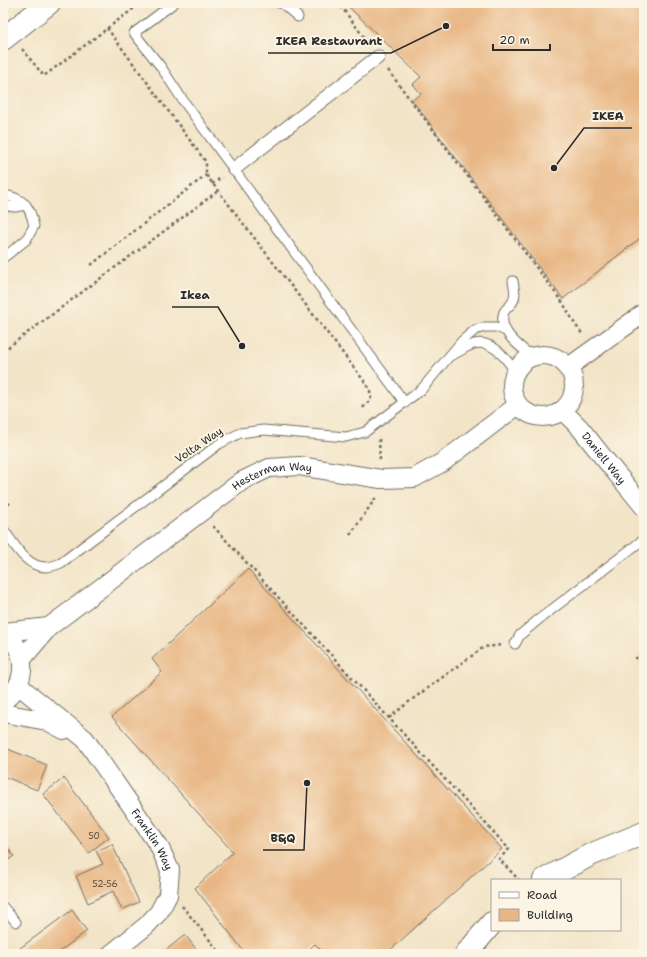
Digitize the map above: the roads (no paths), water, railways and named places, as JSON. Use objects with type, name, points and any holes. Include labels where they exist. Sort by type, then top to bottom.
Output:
[{"type":"street","points":[[6,36],[49,3]]},
{"type":"street","points":[[234,169],[378,58]]},
{"type":"street","points":[[567,368],[644,313]]},
{"type":"street","points":[[544,355],[560,360],[570,371],[574,381],[572,397],[562,410],[551,416],[540,418],[526,412],[514,399],[512,388],[513,377],[522,363],[533,357],[544,355]]},
{"type":"street","name":"Hesterman Way","points":[[22,659],[49,626],[242,481],[269,468],[299,466],[381,479],[414,478],[443,462],[518,405]]},
{"type":"street","name":"Daniell Way","points":[[562,410],[580,428],[644,507]]},
{"type":"street","name":"Hesterman Way","points":[[3,632],[49,626]]},
{"type":"street","points":[[3,632],[10,637],[19,649],[22,659],[22,673],[18,685],[10,697],[3,701]]},
{"type":"street","name":"Franklin Way","points":[[18,685],[85,739],[159,846],[170,870],[168,892],[159,912],[146,926],[111,954]]},
{"type":"street","name":"Franklin Way","points":[[3,713],[47,721],[85,739]]},
{"type":"street","points":[[546,879],[590,855],[644,834]]},
{"type":"street","points":[[466,954],[491,924]]},
{"type":"lane","points":[[174,3],[134,33],[161,67],[182,99],[405,403]]},
{"type":"lane","points":[[282,3],[298,17]]},
{"type":"lane","points":[[3,194],[15,196],[26,205],[31,212],[34,226],[26,240],[3,258]]},
{"type":"lane","points":[[3,206],[16,207],[26,205]]},
{"type":"lane","points":[[513,281],[515,295],[512,303],[504,310],[502,321],[506,331],[516,344],[533,357]]},
{"type":"lane","name":"Volta Way","points":[[3,529],[27,560],[38,566],[47,567],[61,563],[219,444],[240,433],[263,430],[346,437],[365,432],[405,403],[420,390],[462,341],[475,330],[485,327],[496,327],[506,331]]},
{"type":"lane","name":"Volta Way","points":[[449,357],[474,344],[484,343],[494,348],[504,356],[516,372]]},
{"type":"lane","points":[[515,644],[520,635],[538,620],[644,539]]},
{"type":"lane","points":[[3,907],[16,922]]},
{"type":"place","name":"IKEA Restaurant","points":[[446,26]]},
{"type":"place","name":"IKEA","points":[[554,168]]},
{"type":"place","name":"Ikea","points":[[242,346]]},
{"type":"place","name":"B&Q","points":[[307,783]]}]
